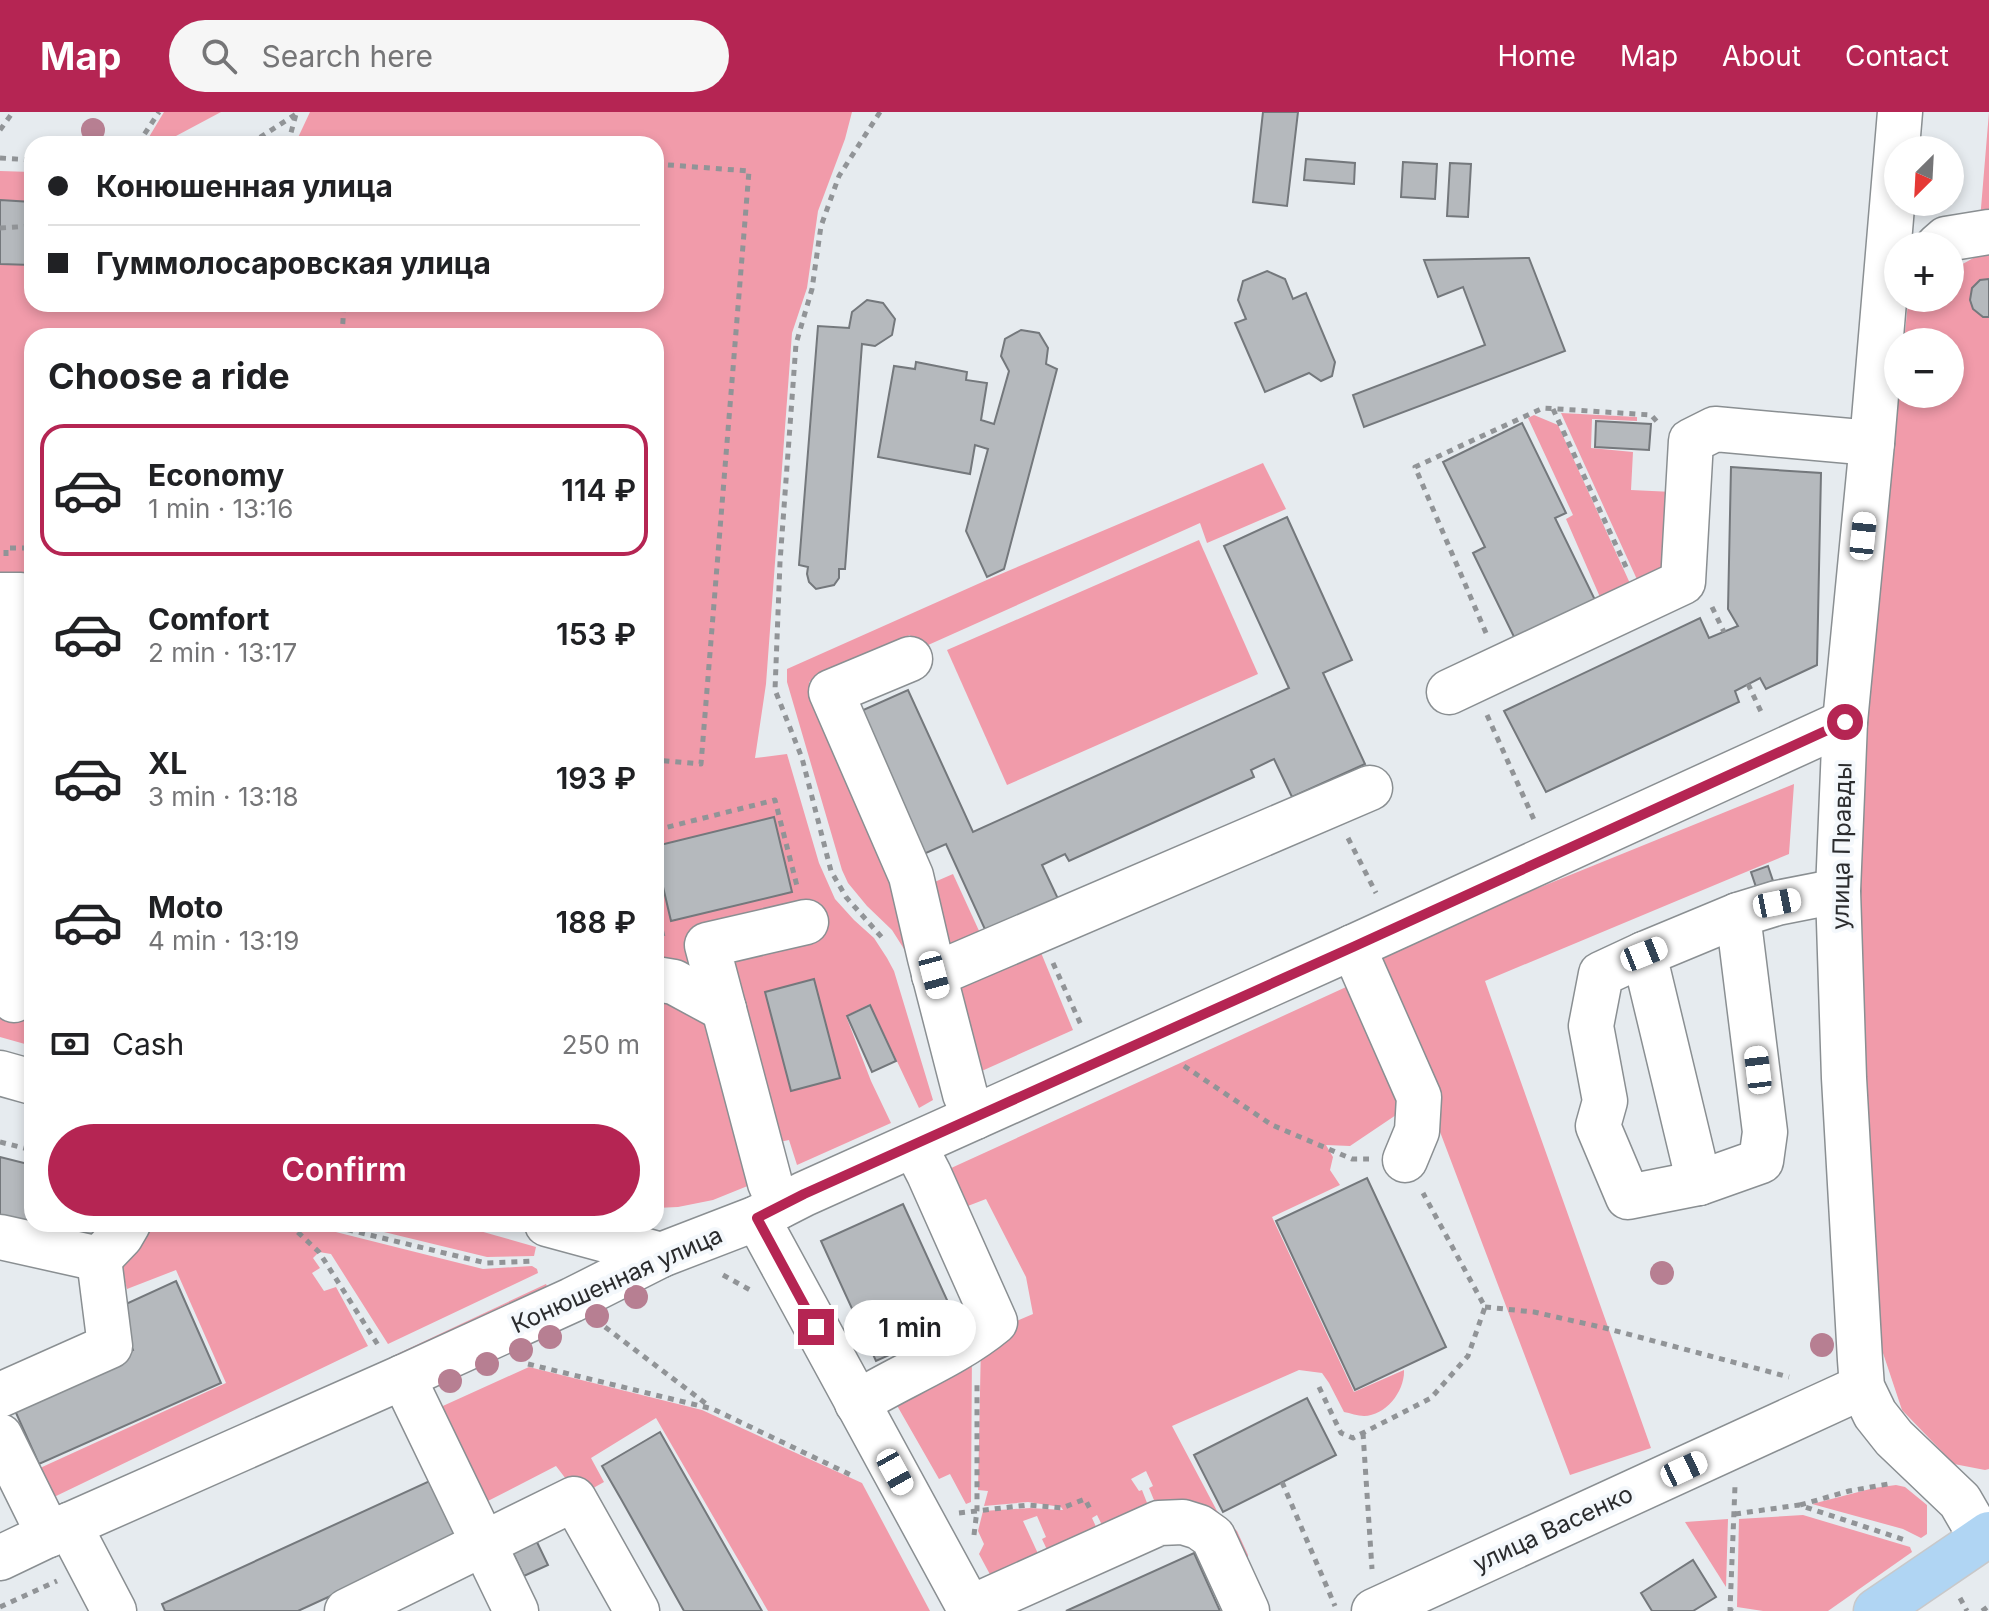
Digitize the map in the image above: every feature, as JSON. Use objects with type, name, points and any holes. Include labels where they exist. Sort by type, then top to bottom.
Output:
[{"type":"main road","points":[[1876,1611],[1986,1537]]},
{"type":"street","name":"улица Правды","points":[[1894,232],[1900,112]]},
{"type":"street","points":[[1964,236],[1989,232]]},
{"type":"street","name":"улица Правды","points":[[1888,312],[1872,443],[1845,722],[1838,891],[1844,1078],[1862,1387],[1875,1414],[1894,1438],[1960,1501],[1986,1537]]},
{"type":"street","points":[[1449,692],[1683,582],[1691,441],[1715,429],[1872,443]]},
{"type":"street","points":[[0,595],[21,595],[14,1000]]},
{"type":"street","points":[[910,659],[831,692],[911,876],[965,1094],[975,1117]]},
{"type":"street","name":"Конюшенная улица","points":[[0,1558],[393,1365],[572,1300],[661,1255],[769,1212],[1845,722]]},
{"type":"street","points":[[934,975],[1350,796]]},
{"type":"street","points":[[1738,915],[1765,1132],[1761,1161],[1699,1183],[1628,1197],[1598,1126],[1605,1101],[1591,1026],[1601,974],[1738,915],[1777,903],[1838,891]]},
{"type":"street","points":[[806,922],[707,945],[770,1183],[769,1212],[857,1403],[970,1610],[1159,1523],[1183,1522],[1199,1527],[1213,1537],[1247,1611]]},
{"type":"street","points":[[1353,947],[1419,1097],[1417,1131],[1405,1160]]},
{"type":"street","points":[[1644,954],[1699,1183]]},
{"type":"street","points":[[664,980],[674,982],[724,1009]]},
{"type":"street","points":[[0,1073],[24,1080]]},
{"type":"street","points":[[857,1403],[977,1337],[995,1322],[914,1145]]},
{"type":"street","points":[[99,1259],[123,1232]]},
{"type":"street","points":[[0,1237],[99,1259]]},
{"type":"street","points":[[544,1242],[661,1255]]},
{"type":"street","points":[[0,1395],[110,1346],[99,1259]]},
{"type":"street","points":[[393,1365],[516,1611]]},
{"type":"street","name":"улица Васенко","points":[[1361,1598],[1862,1387]]},
{"type":"street","points":[[0,1436],[114,1611]]},
{"type":"street","points":[[347,1611],[574,1499],[637,1611]]},
{"type":"path","points":[[0,130],[13,112]]},
{"type":"path","points":[[143,136],[159,112]]},
{"type":"path","points":[[880,112],[839,176],[821,226],[812,289],[796,344],[780,562],[775,690],[802,758],[831,871],[846,897],[889,945]]},
{"type":"path","points":[[262,136],[298,113]]},
{"type":"path","points":[[291,136],[298,113]]},
{"type":"path","points":[[0,158],[24,160]]},
{"type":"path","points":[[664,165],[749,171],[701,764],[664,761]]},
{"type":"path","points":[[0,228],[24,226]]},
{"type":"path","points":[[1503,667],[1415,467],[1543,408],[1651,415],[1656,423],[1691,441]]},
{"type":"path","points":[[1553,409],[1642,601]]},
{"type":"path","points":[[1706,596],[1724,632]]},
{"type":"path","points":[[1350,796],[1381,904]]},
{"type":"path","points":[[664,828],[775,800],[806,922]]},
{"type":"path","points":[[1038,931],[1087,1038]]},
{"type":"path","points":[[1173,1058],[1272,1125],[1352,1159],[1405,1160],[1485,1307],[1468,1356],[1431,1398],[1353,1438],[1341,1433],[1319,1387]]},
{"type":"path","points":[[0,1142],[24,1148]]},
{"type":"path","points":[[298,1232],[319,1252],[393,1365]]},
{"type":"path","points":[[357,1232],[486,1263],[544,1242]]},
{"type":"path","points":[[1485,1307],[1534,1312],[1605,1328],[1798,1379]]},
{"type":"path","points":[[602,1324],[713,1409],[865,1482]]},
{"type":"path","points":[[973,1538],[977,1510],[977,1337]]},
{"type":"path","points":[[523,1363],[713,1409]]},
{"type":"path","points":[[1361,1598],[1363,1433]]},
{"type":"path","points":[[1731,1611],[1735,1473]]},
{"type":"path","points":[[1282,1482],[1361,1598]]},
{"type":"path","points":[[1735,1514],[1799,1505],[1849,1491],[1898,1483]]},
{"type":"path","points":[[951,1514],[1028,1505],[1062,1508]]},
{"type":"path","points":[[1799,1505],[1911,1541]]},
{"type":"path","points":[[1982,1611],[1989,1606]]},
{"type":"shaded area","points":[[164,112],[221,112],[176,136],[150,136]]},
{"type":"shaded area","points":[[310,112],[852,112],[818,211],[807,288],[792,333],[766,684],[755,758],[787,754],[819,863],[835,899],[874,938],[894,971],[933,1100],[919,1108],[870,1004],[846,1016],[891,1123],[797,1165],[789,1140],[779,1142],[755,1183],[713,1200],[664,1208],[664,328],[24,328],[24,1044],[0,1037],[0,264],[24,265],[24,312],[664,312],[664,136],[299,136]]},
{"type":"shaded area","points":[[1989,112],[1989,1469],[1985,1470],[1954,1464],[1902,1410],[1880,1344],[1853,891],[1897,408],[1964,408],[1964,328],[1905,328],[1907,312],[1964,312],[1964,263],[1977,256]]},
{"type":"shaded area","points":[[0,171],[24,172],[24,202],[0,200]]},
{"type":"shaded area","points":[[1561,413],[1637,417],[1637,421],[1592,419],[1591,448],[1633,452],[1631,490],[1673,492],[1670,564],[1640,586]]},
{"type":"shaded area","points":[[1534,415],[1558,425],[1633,590],[1603,604],[1566,519],[1573,515],[1528,418]]},
{"type":"shaded area","points":[[1263,463],[1286,509],[1207,543],[1200,523],[917,650],[910,635],[809,682],[878,836],[911,966],[892,930],[867,906],[848,883],[842,870],[787,682],[787,669]]},
{"type":"shaded area","points":[[1199,540],[1258,674],[1007,785],[947,650]]},
{"type":"shaded area","points":[[1794,784],[1789,854],[1485,981],[1651,1448],[1570,1475],[1373,955]]},
{"type":"shaded area","points":[[953,874],[980,933],[939,950],[923,887]]},
{"type":"shaded area","points":[[1037,943],[1073,1030],[975,1074],[951,982]]},
{"type":"shaded area","points":[[1357,982],[1407,1084],[1399,1113],[1350,1146],[1326,1145],[1333,1157],[1330,1170],[1340,1185],[1272,1217],[1354,1392],[1404,1370],[1398,1394],[1387,1407],[1372,1415],[1344,1412],[1322,1373],[1299,1370],[1172,1426],[1217,1511],[1237,1531],[1248,1555],[1243,1562],[1156,1505],[1149,1488],[1153,1486],[1146,1471],[1131,1479],[1139,1491],[1142,1490],[1149,1508],[1104,1529],[1097,1515],[1092,1518],[1098,1531],[1049,1554],[1037,1516],[1023,1521],[1040,1558],[993,1580],[979,1554],[984,1544],[978,1531],[983,1511],[1030,1508],[1063,1510],[1061,1507],[1028,1502],[984,1506],[988,1491],[978,1490],[981,1343],[1002,1327],[1033,1314],[1026,1277],[986,1199],[960,1209],[949,1169]]},
{"type":"shaded area","points":[[143,1232],[336,1232],[483,1269],[532,1266],[538,1273],[388,1344],[331,1254],[319,1252],[313,1258],[320,1268],[312,1273],[324,1291],[336,1287],[368,1346],[54,1497],[40,1468],[226,1383],[176,1270],[127,1289],[119,1262]]},
{"type":"shaded area","points":[[384,1232],[483,1232],[536,1247],[534,1256],[487,1257]]},
{"type":"shaded area","points":[[546,1284],[549,1291],[398,1362],[395,1355]]},
{"type":"shaded area","points":[[972,1348],[971,1502],[966,1504],[950,1474],[939,1479],[891,1395]]},
{"type":"shaded area","points":[[529,1367],[702,1410],[862,1483],[930,1611],[768,1611],[656,1418],[591,1458],[604,1482],[579,1496],[556,1466],[484,1503],[434,1410]]},
{"type":"shaded area","points":[[1905,1487],[1927,1505],[1927,1534],[1921,1538],[1903,1529],[1812,1504],[1874,1488]]},
{"type":"shaded area","points":[[1803,1515],[1910,1547],[1912,1552],[1828,1611],[1763,1611],[1737,1607],[1739,1519]]},
{"type":"shaded area","points":[[1728,1519],[1726,1587],[1685,1522]]},
{"type":"building","points":[[1263,112],[1298,112],[1287,206],[1253,202]]},
{"type":"building","points":[[1306,159],[1355,163],[1354,184],[1304,180]]},
{"type":"building","points":[[1403,162],[1437,164],[1435,199],[1401,197]]},
{"type":"building","points":[[1450,163],[1471,164],[1468,217],[1447,216]]},
{"type":"building","points":[[0,200],[24,202],[24,265],[0,264]]},
{"type":"building","points":[[1529,258],[1565,351],[1364,427],[1353,395],[1485,345],[1463,287],[1438,297],[1424,260]]},
{"type":"building","points":[[1267,271],[1285,279],[1293,299],[1306,293],[1335,362],[1332,376],[1321,381],[1309,373],[1265,392],[1235,323],[1246,319],[1238,300],[1243,281]]},
{"type":"building","points":[[1989,279],[1989,317],[1983,317],[1973,309],[1970,300],[1972,288],[1980,280]]},
{"type":"building","points":[[867,300],[883,303],[895,319],[892,335],[875,346],[862,344],[845,569],[839,569],[839,578],[834,585],[816,589],[809,582],[808,567],[799,565],[818,326],[849,328],[852,312]]},
{"type":"building","points":[[1021,330],[1039,333],[1048,348],[1046,364],[1057,369],[1004,569],[987,577],[966,531],[988,449],[975,445],[970,474],[878,457],[894,366],[915,369],[916,362],[967,372],[966,380],[987,383],[981,420],[994,424],[1009,371],[1001,356],[1005,339]]},
{"type":"building","points":[[1596,421],[1651,424],[1649,450],[1595,447]]},
{"type":"building","points":[[1522,423],[1566,513],[1555,518],[1596,602],[1516,641],[1473,553],[1485,547],[1443,462]]},
{"type":"building","points":[[1731,467],[1821,473],[1817,665],[1766,689],[1760,678],[1735,691],[1739,702],[1546,792],[1504,711],[1700,618],[1709,638],[1738,626],[1728,609]]},
{"type":"building","points":[[1287,517],[1352,660],[1323,673],[1365,764],[1292,797],[1274,759],[1251,770],[1254,777],[1069,861],[1065,854],[1042,865],[1060,903],[988,936],[946,844],[917,857],[852,715],[908,690],[973,832],[1289,688],[1224,546]]},
{"type":"building","points":[[774,817],[792,892],[671,921],[664,891],[664,844]]},
{"type":"building","points":[[1768,866],[1773,881],[1756,887],[1751,872]]},
{"type":"building","points":[[814,979],[840,1078],[791,1091],[765,992]]},
{"type":"building","points":[[870,1005],[896,1061],[872,1072],[847,1016]]},
{"type":"building","points":[[0,1157],[24,1163],[24,1231],[0,1225]]},
{"type":"building","points":[[1367,1178],[1446,1347],[1355,1390],[1276,1221]]},
{"type":"building","points":[[903,1204],[958,1324],[876,1361],[821,1241]]},
{"type":"building","points":[[29,1232],[105,1232],[101,1249]]},
{"type":"building","points":[[176,1281],[221,1383],[39,1464],[12,1404],[133,1350],[115,1309]]},
{"type":"building","points":[[1307,1398],[1336,1455],[1223,1512],[1194,1455]]},
{"type":"building","points":[[660,1432],[762,1611],[684,1611],[602,1466]]},
{"type":"building","points":[[434,1479],[461,1536],[298,1611],[165,1611],[162,1604]]},
{"type":"building","points":[[535,1538],[548,1565],[524,1576],[511,1549]]},
{"type":"building","points":[[1194,1553],[1220,1611],[1066,1611]]},
{"type":"building","points":[[1693,1560],[1716,1597],[1693,1611],[1652,1611],[1641,1593]]},
{"type":"route","points":[[816,1327],[757,1218],[1845,722]]}]
